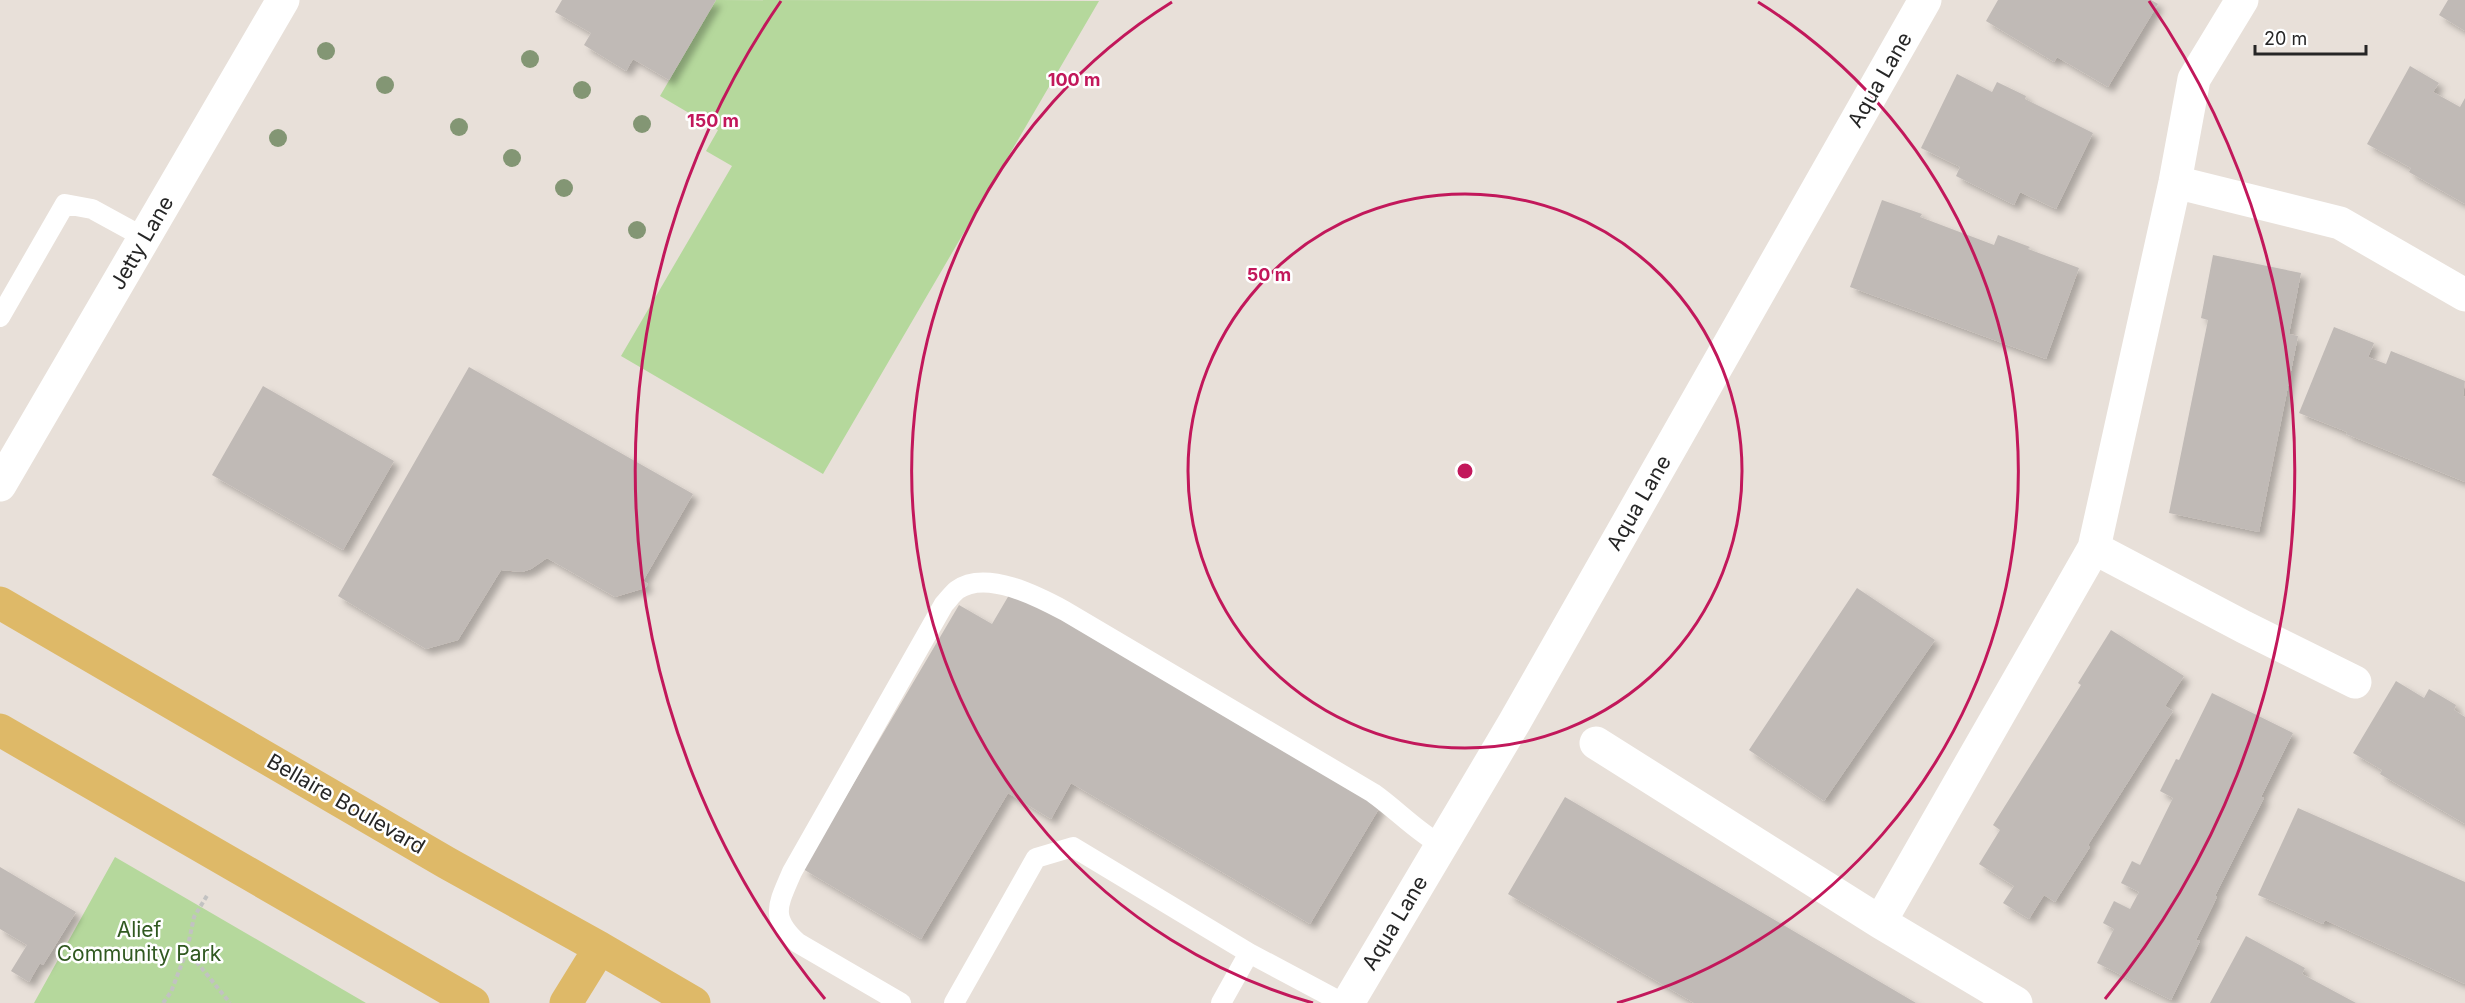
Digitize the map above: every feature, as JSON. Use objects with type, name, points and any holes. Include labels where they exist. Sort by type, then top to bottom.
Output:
[{"type":"main road","name":"Bellaire Boulevard","points":[[0,603],[447,863],[694,1003]]},
{"type":"main road","points":[[0,730],[473,1003]]},
{"type":"main road","points":[[566,1003],[600,948]]},
{"type":"street","name":"Jetty Lane","points":[[0,485],[8,451],[145,238],[283,0]]},
{"type":"street","name":"Aqua Lane","points":[[1348,1003],[1514,723],[1925,0]]},
{"type":"street","points":[[1880,922],[2094,548],[2175,182],[2194,79],[2242,0]]},
{"type":"street","points":[[2175,182],[2340,224],[2465,295]]},
{"type":"street","points":[[2094,548],[2355,682]]},
{"type":"street","points":[[1596,743],[1880,922],[2016,1003]]},
{"type":"lane","points":[[0,317],[65,204],[92,209],[145,238]]},
{"type":"lane","points":[[901,1003],[798,943],[784,930],[778,914],[792,872],[944,604],[958,589],[977,584],[1003,585],[1029,591],[1373,793],[1393,807],[1422,834],[1441,845]]},
{"type":"lane","points":[[954,1003],[1036,858],[1073,847],[1249,953],[1343,1003]]},
{"type":"lane","points":[[1221,1003],[1249,953]]},
{"type":"path","points":[[163,1003],[171,992],[187,950],[194,917],[208,894]]},
{"type":"path","points":[[187,950],[230,1003]]},
{"type":"green space","points":[[716,0],[1099,1],[823,474],[621,356],[732,166],[706,151],[718,130],[660,96]]},
{"type":"green space","name":"Alief Community Park","points":[[115,857],[366,1003],[34,1003]]},
{"type":"building","points":[[562,0],[716,0],[669,80],[633,59],[626,71],[584,45],[591,33],[555,12]]},
{"type":"building","points":[[1998,0],[2151,0],[2158,4],[2108,87],[2057,57],[2054,62],[1986,21]]},
{"type":"building","points":[[2448,0],[2465,0],[2465,31],[2439,15]]},
{"type":"building","points":[[2410,66],[2439,83],[2433,92],[2460,107],[2465,98],[2465,204],[2409,172],[2411,168],[2367,144]]},
{"type":"building","points":[[1957,74],[1992,92],[1997,82],[2026,96],[2025,99],[2093,133],[2056,209],[2020,192],[2014,205],[1956,176],[1960,167],[1921,148]]},
{"type":"building","points":[[1882,200],[1922,214],[1920,217],[1994,245],[1998,235],[2079,268],[2046,359],[1850,287]]},
{"type":"building","points":[[2213,255],[2301,273],[2289,334],[2298,336],[2259,532],[2169,513],[2208,320],[2201,318]]},
{"type":"building","points":[[2334,327],[2374,343],[2368,357],[2386,364],[2391,351],[2465,381],[2463,396],[2465,397],[2465,482],[2299,413]]},
{"type":"building","points":[[469,367],[693,494],[643,581],[648,584],[645,588],[615,597],[547,558],[522,572],[501,570],[458,640],[426,649],[338,596]]},
{"type":"building","points":[[263,386],[394,461],[343,550],[212,475]]},
{"type":"building","points":[[1857,588],[1935,640],[1824,801],[1749,750]]},
{"type":"building","points":[[1012,590],[1380,807],[1310,924],[1071,783],[1051,819],[1008,793],[921,939],[803,869],[959,605],[992,624]]},
{"type":"building","points":[[2111,630],[2184,676],[2165,706],[2173,711],[2088,845],[2090,847],[2055,902],[2044,895],[2029,919],[2003,903],[2014,886],[1979,864],[2000,830],[1993,825],[2081,685],[2078,683]]},
{"type":"building","points":[[2396,681],[2424,698],[2429,689],[2456,705],[2454,710],[2465,717],[2465,824],[2380,774],[2382,770],[2353,753]]},
{"type":"building","points":[[2212,693],[2293,733],[2261,797],[2264,798],[2215,896],[2217,897],[2196,940],[2200,941],[2171,1000],[2097,963],[2114,929],[2103,923],[2114,901],[2130,909],[2139,892],[2121,883],[2132,861],[2140,865],[2173,798],[2160,791],[2176,759],[2179,760]]},
{"type":"building","points":[[1565,797],[1916,1003],[1694,1003],[1508,894]]},
{"type":"building","points":[[2298,808],[2465,882],[2465,984],[2325,920],[2323,924],[2258,895]]},
{"type":"building","points":[[0,867],[76,912],[43,965],[40,963],[29,982],[11,971],[27,945],[0,929]]},
{"type":"building","points":[[2246,936],[2305,968],[2302,974],[2356,1003],[2210,1003]]}]
